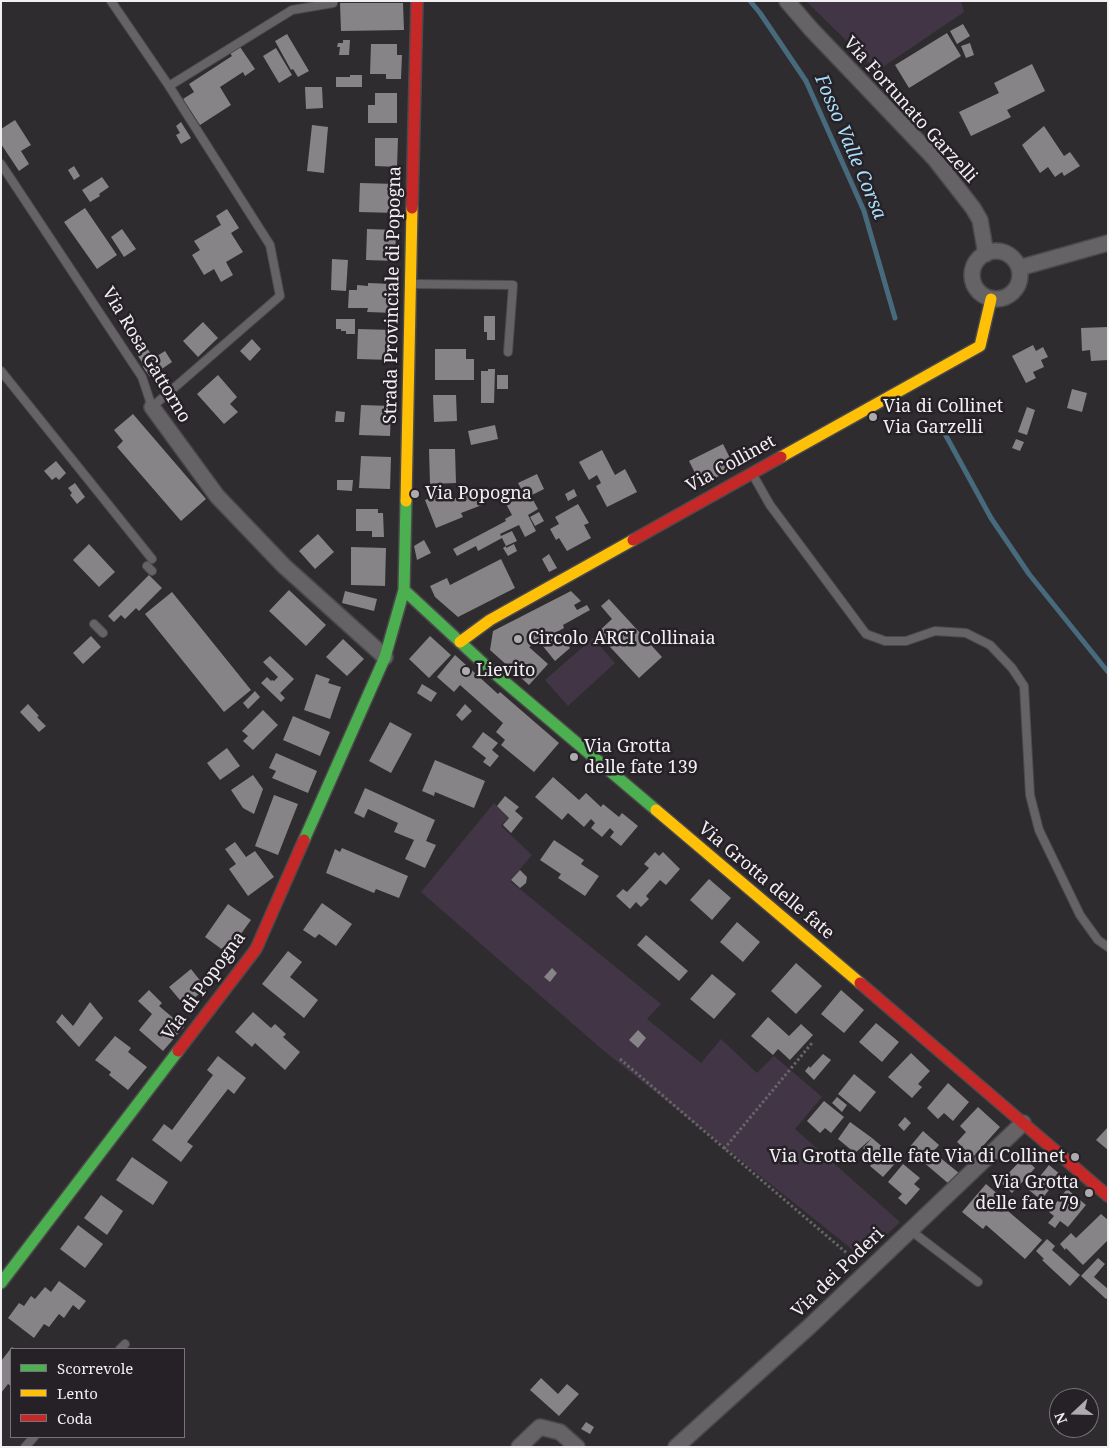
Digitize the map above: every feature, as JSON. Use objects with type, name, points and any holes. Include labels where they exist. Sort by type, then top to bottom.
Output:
[{"type":"street","name":"Strada Provinciale di Popogna","points":[[404,590],[417,1]]},
{"type":"street","name":"Via Fortunato Garzelli","points":[[787,1],[939,165],[980,220],[986,254]]},
{"type":"street","points":[[1019,268],[1108,243]]},
{"type":"street","points":[[994,251],[1002,252],[1009,255],[1019,268],[1020,275],[1016,289],[1005,298],[991,299],[984,296],[974,285],[972,270],[980,258],[986,254],[994,251]]},
{"type":"street","name":"Via Collinet","points":[[460,642],[490,620],[980,346],[991,299]]},
{"type":"street","name":"Via Rosa Gattorno","points":[[152,407],[217,496],[284,566],[384,657]]},
{"type":"street","name":"Via Grotta delle fate","points":[[404,590],[486,666],[663,821],[990,1094],[1108,1196]]},
{"type":"street","name":"Via di Popogna","points":[[1,1283],[256,949],[384,657],[404,590]]},
{"type":"street","name":"Via dei Poderi","points":[[676,1447],[810,1326],[1023,1123]]},
{"type":"street","points":[[519,1447],[540,1427],[560,1432],[577,1447]]},
{"type":"lane","points":[[112,1],[169,86],[270,245],[280,296],[152,407]]},
{"type":"lane","points":[[169,86],[292,10],[333,3]]},
{"type":"lane","name":"Via Rosa Gattorno","points":[[1,164],[142,377],[152,407]]},
{"type":"lane","points":[[411,284],[513,285],[508,352]]},
{"type":"lane","points":[[1,371],[150,565]]},
{"type":"lane","points":[[752,473],[770,505],[866,634],[885,641],[906,641],[935,631],[966,633],[990,645],[1012,668],[1024,686],[1030,795],[1039,830],[1080,915],[1098,940],[1108,947]]},
{"type":"lane","points":[[94,624],[103,633]]},
{"type":"lane","points":[[910,1230],[978,1282]]},
{"type":"lane","points":[[24,1447],[33,1438]]},
{"type":"path","points":[[724,1149],[812,1043]]},
{"type":"path","points":[[620,1059],[868,1271]]},
{"type":"shaded area","points":[[806,1],[961,1],[964,12],[877,71]]},
{"type":"shaded area","points":[[593,638],[615,663],[568,706],[545,680]]},
{"type":"shaded area","points":[[494,803],[508,818],[501,826],[532,855],[510,881],[661,1004],[647,1019],[701,1063],[721,1039],[757,1073],[774,1056],[822,1097],[795,1129],[900,1222],[863,1258],[604,1051],[421,892]]},
{"type":"building","points":[[340,3],[403,3],[404,30],[341,31]]},
{"type":"building","points":[[963,24],[970,36],[957,44],[950,31]]},
{"type":"building","points":[[947,33],[961,56],[909,88],[895,65]]},
{"type":"building","points":[[287,34],[309,71],[298,77],[293,69],[291,70],[275,41]]},
{"type":"building","points":[[343,40],[350,40],[349,55],[339,55],[340,47],[337,47],[338,43],[343,43]]},
{"type":"building","points":[[970,43],[974,55],[966,58],[961,46]]},
{"type":"building","points":[[371,44],[397,44],[397,55],[402,55],[401,79],[386,79],[386,74],[370,74]]},
{"type":"building","points":[[240,47],[255,69],[245,76],[243,72],[220,87],[231,105],[200,125],[183,99],[194,92],[189,84],[232,56],[230,53]]},
{"type":"building","points":[[276,48],[292,75],[279,83],[263,56]]},
{"type":"building","points":[[1032,64],[1045,91],[1007,110],[1011,117],[971,136],[959,112],[999,93],[994,83]]},
{"type":"building","points":[[350,75],[362,75],[362,87],[336,87],[336,77],[350,77]]},
{"type":"building","points":[[305,87],[322,87],[323,108],[306,109]]},
{"type":"building","points":[[375,93],[397,93],[397,123],[368,123],[368,105],[375,105]]},
{"type":"building","points":[[15,120],[31,145],[21,151],[29,164],[19,171],[1,144],[1,129]]},
{"type":"building","points":[[181,122],[191,138],[181,144],[176,135],[180,133],[176,126]]},
{"type":"building","points":[[312,125],[328,127],[324,173],[307,171]]},
{"type":"building","points":[[1044,126],[1064,156],[1070,152],[1080,166],[1064,176],[1062,172],[1055,177],[1048,167],[1040,173],[1022,145]]},
{"type":"building","points":[[375,138],[398,138],[397,167],[375,166]]},
{"type":"building","points":[[74,166],[80,176],[74,180],[68,170]]},
{"type":"building","points":[[102,177],[109,187],[90,202],[82,190]]},
{"type":"building","points":[[360,183],[397,184],[396,213],[359,212]]},
{"type":"building","points":[[85,208],[117,255],[97,269],[64,222]]},
{"type":"building","points":[[227,209],[239,228],[231,233],[243,252],[226,262],[233,275],[221,282],[214,269],[204,275],[192,255],[200,250],[194,241],[221,225],[216,216]]},
{"type":"building","points":[[122,229],[136,249],[124,257],[111,237]]},
{"type":"building","points":[[367,229],[396,230],[395,261],[366,260]]},
{"type":"building","points":[[332,259],[348,260],[346,291],[331,290]]},
{"type":"building","points":[[368,283],[394,284],[394,313],[367,312],[368,308],[348,308],[349,290],[357,290],[357,285],[368,286]]},
{"type":"building","points":[[484,316],[495,316],[495,340],[487,340],[487,332],[484,332]]},
{"type":"building","points":[[336,319],[355,319],[355,334],[346,334],[346,331],[336,329]]},
{"type":"building","points":[[203,322],[218,338],[198,357],[183,341]]},
{"type":"building","points":[[1108,327],[1108,360],[1091,361],[1090,350],[1082,351],[1081,328]]},
{"type":"building","points":[[358,329],[393,330],[392,360],[357,359]]},
{"type":"building","points":[[252,339],[261,349],[250,361],[240,351]]},
{"type":"building","points":[[1033,345],[1036,351],[1043,347],[1048,357],[1041,360],[1044,367],[1033,372],[1036,378],[1026,383],[1012,356]]},
{"type":"building","points":[[146,347],[154,358],[165,351],[172,362],[150,377],[136,353]]},
{"type":"building","points":[[435,349],[466,349],[466,359],[474,359],[474,380],[435,380]]},
{"type":"building","points":[[488,369],[495,369],[494,403],[481,403],[481,371],[488,371]]},
{"type":"building","points":[[218,375],[237,397],[230,404],[238,412],[224,424],[197,394]]},
{"type":"building","points":[[497,375],[508,375],[508,389],[497,389]]},
{"type":"building","points":[[1072,389],[1087,393],[1082,412],[1067,408]]},
{"type":"building","points":[[433,395],[456,395],[457,421],[434,422]]},
{"type":"building","points":[[361,405],[391,406],[390,436],[359,435]]},
{"type":"building","points":[[1027,407],[1035,410],[1027,435],[1018,432]]},
{"type":"building","points":[[336,411],[345,412],[344,422],[335,422]]},
{"type":"building","points":[[133,414],[206,499],[181,521],[117,447],[123,441],[114,430]]},
{"type":"building","points":[[495,425],[498,439],[471,445],[468,431]]},
{"type":"building","points":[[1016,439],[1024,442],[1020,451],[1012,448]]},
{"type":"building","points":[[723,444],[735,468],[701,485],[689,461]]},
{"type":"building","points":[[429,449],[455,449],[456,483],[430,484]]},
{"type":"building","points":[[602,450],[615,475],[625,469],[637,492],[607,507],[596,486],[601,483],[597,475],[589,480],[579,462]]},
{"type":"building","points":[[361,456],[391,457],[390,489],[359,488]]},
{"type":"building","points":[[56,461],[66,473],[59,480],[56,477],[52,480],[44,471]]},
{"type":"building","points":[[537,474],[544,489],[526,498],[518,483]]},
{"type":"building","points":[[337,480],[353,480],[352,491],[337,490]]},
{"type":"building","points":[[75,483],[85,497],[77,504],[70,495],[72,493],[68,488]]},
{"type":"building","points":[[574,489],[577,496],[568,501],[565,494]]},
{"type":"building","points":[[476,490],[482,505],[461,513],[463,517],[436,528],[425,500],[444,492],[448,501]]},
{"type":"building","points":[[524,495],[527,501],[532,498],[538,509],[528,515],[536,531],[525,537],[519,525],[500,534],[501,536],[512,531],[517,541],[506,546],[502,538],[478,551],[476,546],[457,556],[453,549],[506,521],[505,519],[512,515],[506,504]]},
{"type":"building","points":[[578,504],[589,523],[584,525],[591,538],[567,551],[559,538],[556,540],[550,529],[559,524],[555,517]]},
{"type":"building","points":[[356,509],[378,509],[378,513],[383,513],[384,537],[372,537],[372,531],[356,531]]},
{"type":"building","points":[[539,512],[544,521],[535,526],[530,517]]},
{"type":"building","points":[[318,534],[334,552],[315,569],[299,551]]},
{"type":"building","points":[[424,540],[431,553],[417,560],[414,546]]},
{"type":"building","points":[[89,544],[115,572],[99,587],[73,560]]},
{"type":"building","points":[[514,544],[517,551],[508,556],[503,548]]},
{"type":"building","points":[[351,547],[386,548],[385,586],[351,585]]},
{"type":"building","points":[[549,554],[557,568],[549,572],[542,559]]},
{"type":"building","points":[[501,559],[515,588],[458,617],[435,597],[430,586],[447,578],[450,585]]},
{"type":"building","points":[[149,575],[162,588],[139,611],[136,608],[125,619],[121,615],[114,622],[108,616]]},
{"type":"building","points":[[289,590],[326,625],[306,646],[269,611]]},
{"type":"building","points":[[345,591],[377,599],[374,611],[342,603]]},
{"type":"building","name":"Circolo ARCI Collinaia","points":[[571,591],[581,601],[574,605],[577,610],[587,605],[590,610],[563,625],[564,628],[529,647],[548,664],[529,685],[490,650],[493,631]]},
{"type":"building","points":[[172,592],[251,690],[224,712],[145,614]]},
{"type":"building","points":[[609,599],[662,657],[639,678],[597,633],[612,619],[601,606]]},
{"type":"building","points":[[557,632],[570,648],[555,661],[542,645]]},
{"type":"building","points":[[91,636],[101,647],[83,664],[73,653]]},
{"type":"building","points":[[430,636],[451,655],[429,678],[409,659]]},
{"type":"building","points":[[343,639],[364,659],[347,676],[326,657]]},
{"type":"building","points":[[455,655],[498,694],[500,692],[559,743],[534,772],[501,745],[505,740],[496,732],[503,723],[460,685],[454,692],[437,677]]},
{"type":"building","points":[[270,656],[294,679],[280,693],[285,698],[281,702],[261,683],[267,677],[274,681],[278,677],[263,662]]},
{"type":"building","points":[[316,674],[330,679],[328,683],[341,687],[330,719],[304,710]]},
{"type":"building","points":[[422,684],[437,693],[431,702],[417,693]]},
{"type":"building","points":[[255,691],[260,697],[248,709],[243,703]]},
{"type":"building","points":[[28,704],[46,726],[39,732],[20,712]]},
{"type":"building","points":[[465,704],[472,711],[462,721],[456,715]]},
{"type":"building","points":[[263,710],[278,725],[253,750],[243,741],[248,736],[242,731]]},
{"type":"building","points":[[293,716],[330,732],[320,756],[283,740]]},
{"type":"building","points":[[390,722],[412,734],[391,773],[369,761]]},
{"type":"building","points":[[483,732],[498,743],[492,750],[499,756],[490,767],[483,762],[486,758],[472,747]]},
{"type":"building","points":[[227,748],[240,766],[220,780],[207,763]]},
{"type":"building","points":[[276,753],[317,771],[308,793],[272,778],[276,771],[269,768]]},
{"type":"building","points":[[435,760],[485,781],[474,808],[435,792],[434,796],[422,791]]},
{"type":"building","points":[[253,775],[263,789],[254,814],[243,808],[231,790]]},
{"type":"building","points":[[553,777],[579,800],[586,793],[601,807],[603,804],[619,817],[622,813],[638,826],[621,846],[610,837],[614,832],[610,828],[602,837],[591,828],[595,823],[591,819],[584,827],[568,813],[562,820],[535,797]]},
{"type":"building","points":[[365,788],[435,820],[426,841],[436,845],[425,868],[405,859],[414,840],[394,832],[398,823],[368,809],[364,818],[354,813]]},
{"type":"building","points":[[274,795],[298,804],[278,855],[255,846]]},
{"type":"building","points":[[505,796],[519,807],[515,811],[523,818],[511,833],[503,825],[509,818],[497,806]]},
{"type":"building","points":[[554,840],[584,860],[581,864],[599,876],[585,896],[558,878],[561,874],[540,860]]},
{"type":"building","points":[[235,842],[246,857],[255,851],[274,877],[248,896],[229,869],[236,864],[225,849]]},
{"type":"building","points":[[342,848],[408,876],[399,898],[376,889],[374,893],[326,873],[335,849],[340,852]]},
{"type":"building","points":[[655,852],[659,856],[663,852],[680,869],[666,885],[660,880],[646,896],[649,899],[641,907],[636,902],[630,909],[616,896],[623,889],[627,892],[649,868],[644,864]]},
{"type":"building","points":[[520,870],[527,877],[526,883],[520,888],[511,880]]},
{"type":"building","points":[[709,879],[731,898],[712,920],[690,900]]},
{"type":"building","points":[[322,903],[352,924],[336,946],[319,934],[315,938],[303,930]]},
{"type":"building","points":[[228,904],[251,920],[227,953],[205,937]]},
{"type":"building","points":[[737,922],[760,942],[743,962],[720,942]]},
{"type":"building","points":[[646,935],[688,971],[679,981],[637,945]]},
{"type":"building","points":[[288,951],[302,962],[290,977],[318,1000],[304,1018],[262,984]]},
{"type":"building","points":[[796,963],[822,986],[796,1014],[771,991]]},
{"type":"building","points":[[552,968],[557,973],[550,982],[544,977]]},
{"type":"building","points":[[191,969],[206,988],[185,1006],[169,987]]},
{"type":"building","points":[[712,974],[736,994],[714,1019],[690,999]]},
{"type":"building","points":[[149,990],[162,1003],[159,1006],[184,1027],[163,1051],[139,1030],[152,1014],[138,1001]]},
{"type":"building","points":[[841,990],[864,1010],[844,1033],[821,1014]]},
{"type":"building","points":[[90,1002],[103,1018],[79,1047],[56,1022],[62,1014],[73,1026]]},
{"type":"building","points":[[253,1012],[271,1028],[275,1024],[286,1034],[283,1037],[300,1052],[285,1070],[255,1043],[252,1047],[235,1032]]},
{"type":"building","points":[[768,1017],[789,1036],[801,1024],[813,1035],[790,1060],[778,1049],[773,1055],[751,1036]]},
{"type":"building","points":[[876,1023],[899,1042],[882,1062],[859,1042]]},
{"type":"building","points":[[638,1030],[646,1038],[638,1048],[629,1040]]},
{"type":"building","points":[[115,1036],[131,1048],[128,1052],[147,1067],[128,1090],[109,1075],[111,1072],[95,1060]]},
{"type":"building","points":[[911,1053],[930,1071],[918,1084],[922,1087],[912,1098],[888,1077]]},
{"type":"building","points":[[823,1054],[831,1060],[814,1080],[805,1071]]},
{"type":"building","points":[[218,1056],[246,1078],[234,1094],[228,1089],[187,1142],[193,1146],[181,1162],[152,1140],[164,1124],[172,1130],[213,1075],[207,1070]]},
{"type":"building","points":[[854,1074],[876,1092],[860,1112],[838,1094]]},
{"type":"building","points":[[948,1083],[969,1102],[953,1121],[944,1113],[938,1119],[927,1108]]},
{"type":"building","points":[[837,1097],[847,1105],[842,1112],[832,1103]]},
{"type":"building","points":[[824,1101],[844,1117],[831,1133],[825,1128],[820,1133],[807,1121]]},
{"type":"building","points":[[978,1107],[1000,1127],[973,1157],[957,1142],[966,1132],[960,1126]]},
{"type":"building","points":[[905,1117],[911,1123],[904,1131],[898,1125]]},
{"type":"building","points":[[850,1122],[872,1138],[855,1153],[838,1139]]},
{"type":"building","points":[[1108,1127],[1108,1150],[1096,1140]]},
{"type":"building","points":[[923,1131],[939,1145],[933,1152],[959,1173],[949,1184],[908,1149]]},
{"type":"building","points":[[872,1138],[898,1160],[883,1177],[870,1166],[876,1159],[863,1148]]},
{"type":"building","points":[[132,1157],[168,1182],[153,1205],[116,1180]]},
{"type":"building","points":[[1024,1157],[1035,1168],[1012,1193],[1000,1182]]},
{"type":"building","points":[[903,1164],[920,1178],[914,1184],[920,1189],[906,1205],[898,1198],[902,1194],[888,1182]]},
{"type":"building","points":[[1049,1165],[1061,1175],[1041,1200],[1029,1190]]},
{"type":"building","points":[[986,1184],[1006,1201],[1002,1206],[1042,1240],[1025,1259],[986,1225],[983,1229],[962,1212]]},
{"type":"building","points":[[1067,1189],[1086,1205],[1068,1227],[1060,1221],[1055,1228],[1048,1223],[1054,1216],[1049,1212]]},
{"type":"building","points":[[101,1195],[123,1211],[107,1235],[84,1218]]},
{"type":"building","points":[[1101,1214],[1108,1220],[1108,1240],[1083,1265],[1060,1244],[1071,1233],[1076,1238]]},
{"type":"building","points":[[78,1225],[103,1244],[85,1268],[60,1249]]},
{"type":"building","points":[[1047,1239],[1055,1246],[1052,1250],[1080,1275],[1070,1286],[1042,1260],[1044,1259],[1036,1251]]},
{"type":"building","points":[[1098,1258],[1105,1264],[1094,1277],[1108,1289],[1108,1297],[1106,1299],[1081,1276]]},
{"type":"building","points":[[59,1281],[86,1301],[79,1310],[73,1305],[64,1318],[59,1314],[49,1327],[44,1324],[34,1338],[8,1318],[19,1303],[24,1306],[31,1296],[35,1299],[45,1287],[51,1292]]},
{"type":"building","points":[[10,1350],[10,1385],[8,1384],[1,1393],[1,1361]]},
{"type":"building","points":[[541,1378],[558,1394],[567,1384],[579,1394],[559,1416],[530,1390]]},
{"type":"building","points":[[586,1422],[594,1427],[590,1434],[581,1429]]},
{"type":"waterway","name":"Fosso Valle Corsa","points":[[750,1],[806,81],[864,211],[895,318]]},
{"type":"waterway","name":"Fosso Valle Corsa","points":[[939,423],[991,518],[1029,574],[1108,672]]},
{"type":"traffic: fast","points":[[304,840],[385,657],[404,590],[406,501]]},
{"type":"traffic: fast","points":[[404,590],[486,666],[656,810]]},
{"type":"traffic: fast","points":[[1,1283],[178,1051]]},
{"type":"traffic: slow","points":[[406,501],[412,208]]},
{"type":"traffic: slow","points":[[781,457],[980,346],[991,299]]},
{"type":"traffic: slow","points":[[460,642],[490,620],[633,540]]},
{"type":"traffic: slow","points":[[656,810],[860,983]]},
{"type":"traffic: jam","points":[[412,208],[417,1]]},
{"type":"traffic: jam","points":[[633,540],[781,457]]},
{"type":"traffic: jam","points":[[178,1051],[256,949],[304,840]]},
{"type":"traffic: jam","points":[[860,983],[1108,1196]]},
{"type":"place","name":"Via di Collinet Via Garzelli","points":[[873,417]]},
{"type":"place","name":"Via Popogna","points":[[415,494]]},
{"type":"place","name":"Circolo ARCI Collinaia","points":[[518,639]]},
{"type":"place","name":"Lievito","points":[[466,671]]},
{"type":"place","name":"Via Grotta delle fate 139","points":[[574,757]]},
{"type":"place","name":"Via Grotta delle fate Via di Collinet","points":[[1075,1157]]},
{"type":"place","name":"Via Grotta delle fate 79","points":[[1089,1193]]}]
